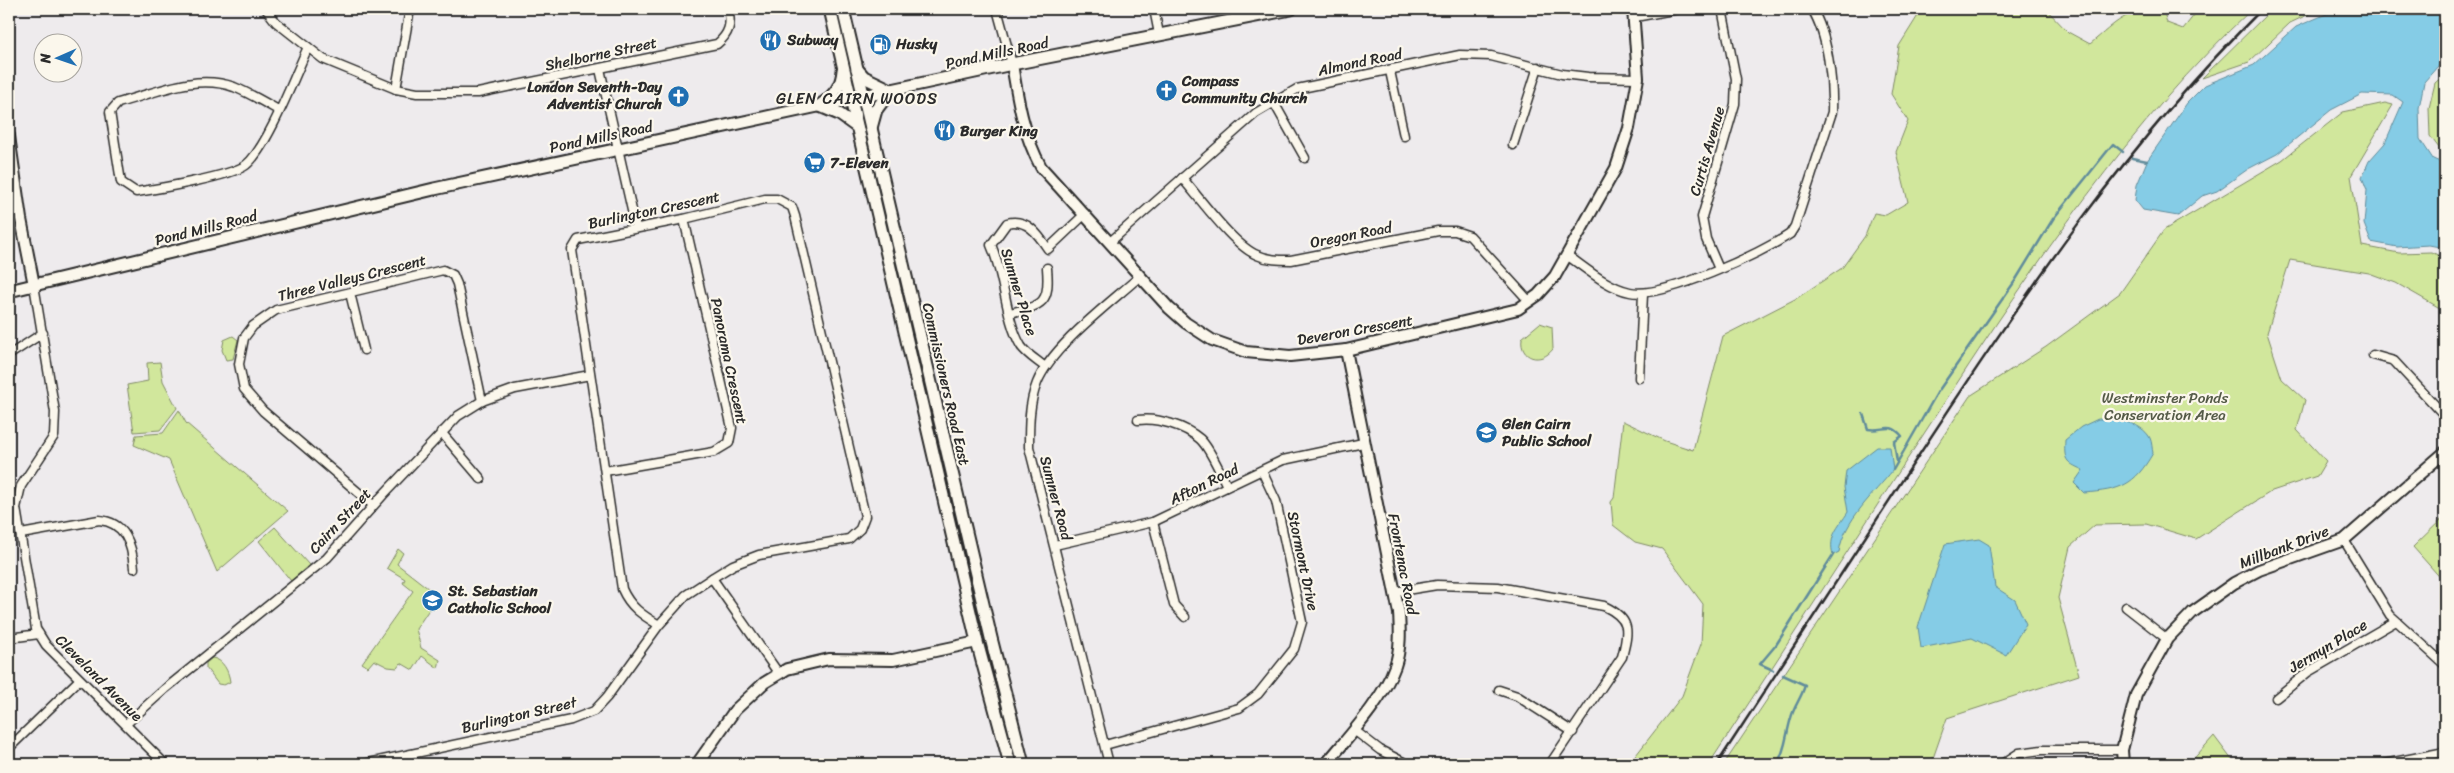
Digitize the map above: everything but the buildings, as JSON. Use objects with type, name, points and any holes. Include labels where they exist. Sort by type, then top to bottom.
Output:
[{"type":"main road","name":"Commissioners Road East","points":[[830,9],[843,61],[871,132],[991,638],[1023,764]]},
{"type":"main road","name":"Commissioners Road East","points":[[843,9],[857,69],[857,127],[977,642],[1010,764]]},
{"type":"main road","name":"Pond Mills Road","points":[[9,290],[434,189],[618,148],[1012,64],[1290,9]]},
{"type":"main road","points":[[843,61],[841,82],[836,91],[819,106],[839,114],[857,127]]},
{"type":"main road","points":[[857,69],[864,77],[891,90],[876,110],[871,132]]},
{"type":"street","name":"Shelborne Street","points":[[266,9],[276,22],[323,59],[396,90],[417,93],[478,93],[718,44],[727,36],[731,19],[728,9]]},
{"type":"street","points":[[396,90],[410,9]]},
{"type":"street","points":[[997,9],[1012,64]]},
{"type":"street","points":[[1154,9],[1159,34]]},
{"type":"street","points":[[1634,13],[1678,9]]},
{"type":"street","name":"Curtis Avenue","points":[[1719,269],[1706,240],[1702,217],[1735,104],[1736,79],[1722,9]]},
{"type":"street","points":[[1568,256],[1612,287],[1643,294],[1680,286],[1781,240],[1790,234],[1795,226],[1832,112],[1833,92],[1821,25],[1812,9]]},
{"type":"street","name":"Deveron Crescent","points":[[1012,64],[1021,118],[1031,149],[1041,167],[1140,277],[1186,323],[1212,340],[1246,352],[1266,356],[1290,356],[1346,350],[1518,309],[1555,276],[1616,168],[1629,128],[1638,78],[1634,13]]},
{"type":"street","points":[[278,110],[234,87],[197,81],[118,103],[110,112],[121,182],[136,192],[217,176],[245,166],[260,150],[308,47]]},
{"type":"street","name":"Almond Road","points":[[1110,242],[1256,113],[1273,101],[1297,89],[1460,55],[1491,56],[1562,74],[1588,77],[1638,78]]},
{"type":"street","points":[[1512,145],[1538,67]]},
{"type":"street","points":[[600,69],[636,228]]},
{"type":"street","points":[[1390,70],[1404,136]]},
{"type":"street","points":[[1273,101],[1305,158]]},
{"type":"street","points":[[9,136],[21,218],[34,285]]},
{"type":"street","name":"Oregon Road","points":[[1182,178],[1238,242],[1256,254],[1273,260],[1291,260],[1438,231],[1455,231],[1470,236],[1529,301]]},
{"type":"street","name":"Burlington Crescent","points":[[659,625],[633,607],[622,589],[572,250],[578,240],[684,219],[764,199],[778,199],[792,207],[865,516]]},
{"type":"street","name":"Sumner Place","points":[[1045,367],[1022,348],[1010,313],[998,261],[991,245],[1007,223],[1014,221],[1036,230],[1048,249],[1085,214]]},
{"type":"street","name":"Panorama Crescent","points":[[605,471],[714,452],[729,443],[732,428],[684,219]]},
{"type":"street","points":[[1010,313],[1035,307],[1044,301],[1049,290],[1047,268]]},
{"type":"street","name":"Three Valleys Crescent","points":[[373,505],[263,411],[244,389],[239,364],[244,338],[253,326],[276,310],[350,293],[426,272],[443,270],[453,275],[482,401]]},
{"type":"street","name":"Sumner Road","points":[[1110,764],[1028,447],[1031,402],[1045,367],[1067,343],[1140,277]]},
{"type":"street","name":"Cleveland Avenue","points":[[34,285],[55,412],[54,436],[21,486],[16,508],[32,614],[39,634],[46,645],[165,764]]},
{"type":"street","points":[[350,293],[364,350]]},
{"type":"street","points":[[1639,378],[1643,294]]},
{"type":"street","points":[[9,355],[43,333]]},
{"type":"street","name":"Frontenac Road","points":[[1326,764],[1386,686],[1396,665],[1400,639],[1400,621],[1363,443],[1346,350]]},
{"type":"street","points":[[2373,354],[2394,361],[2445,416]]},
{"type":"street","name":"Cairn Street","points":[[126,724],[165,689],[327,558],[373,505],[458,416],[482,401],[515,389],[590,375]]},
{"type":"street","points":[[1138,420],[1150,418],[1177,426],[1200,439],[1227,486]]},
{"type":"street","points":[[441,432],[481,479]]},
{"type":"street","name":"Afton Road","points":[[1054,545],[1153,522],[1284,460],[1363,443]]},
{"type":"street","name":"Millbank Drive","points":[[2123,764],[2122,750],[2136,694],[2167,639],[2193,612],[2234,583],[2259,570],[2344,540],[2445,452]]},
{"type":"street","name":"Stormont Drive","points":[[1104,744],[1239,708],[1258,694],[1294,649],[1302,622],[1278,509],[1262,471]]},
{"type":"street","name":"Burlington Street","points":[[364,764],[571,720],[594,711],[607,697],[659,625],[686,595],[733,565],[759,555],[849,538],[860,529],[865,516]]},
{"type":"street","points":[[9,530],[19,532],[99,520],[111,521],[123,530],[132,551],[134,568]]},
{"type":"street","points":[[1153,522],[1174,605],[1184,617]]},
{"type":"street","points":[[2344,540],[2390,615],[2445,665]]},
{"type":"street","points":[[712,578],[779,674]]},
{"type":"street","points":[[1394,592],[1437,585],[1498,587],[1604,606],[1619,613],[1626,624],[1627,640],[1622,658],[1550,764]]},
{"type":"street","points":[[2126,607],[2167,639]]},
{"type":"street","name":"Jermyn Place","points":[[2276,698],[2308,672],[2396,621]]},
{"type":"street","points":[[9,638],[39,634]]},
{"type":"street","points":[[697,764],[736,710],[764,683],[787,669],[829,659],[893,660],[991,638]]},
{"type":"street","points":[[9,748],[79,680]]},
{"type":"street","points":[[1500,690],[1517,696],[1573,732]]},
{"type":"street","points":[[1354,730],[1380,750],[1407,764]]},
{"type":"street","points":[[2002,764],[2018,753],[2042,750],[2122,750]]},
{"type":"street","points":[[2384,764],[2445,752]]},
{"type":"green space","points":[[1926,9],[2046,9],[2068,32],[2090,44],[2122,18],[2139,11],[2163,9],[2167,23],[2183,29],[2199,9],[2252,9],[2207,53],[2165,99],[2125,147],[2049,247],[1944,403],[1709,764],[1629,764],[1682,696],[1701,644],[1703,604],[1662,549],[1635,542],[1613,525],[1611,502],[1614,498],[1623,421],[1665,441],[1693,450],[1723,336],[1797,298],[1842,268],[1865,236],[1874,213],[1886,215],[1908,202],[1896,152],[1908,121],[1891,94],[1899,46],[1919,14]]},
{"type":"green space","points":[[2272,9],[2320,9],[2290,23],[2249,62],[2202,78]]},
{"type":"green space","points":[[2445,74],[2445,153],[2442,152],[2430,136],[2429,108],[2435,83]]},
{"type":"green space","name":"Westminster Ponds Conservation Area","points":[[2385,103],[2393,105],[2351,176],[2362,246],[2399,253],[2431,252],[2445,258],[2445,311],[2396,283],[2369,273],[2290,260],[2267,333],[2282,379],[2305,400],[2297,430],[2326,461],[2317,476],[2272,491],[2196,539],[2146,524],[2095,525],[2070,547],[2058,598],[2079,675],[1947,718],[1931,764],[1724,764],[1970,396],[2046,347],[2120,293],[2164,230],[2282,160],[2343,112]]},
{"type":"green space","points":[[1540,323],[1552,327],[1553,349],[1543,357],[1537,358],[1527,355],[1524,351],[1522,338]]},
{"type":"green space","points":[[233,336],[238,340],[233,359],[226,360],[222,350],[224,340]]},
{"type":"green space","points":[[160,362],[163,381],[177,408],[160,430],[134,432],[127,385],[148,381],[147,363]]},
{"type":"green space","points":[[179,410],[186,423],[288,511],[217,572],[169,460],[134,445],[136,435],[163,433]]},
{"type":"green space","points":[[2445,516],[2445,583],[2413,547]]},
{"type":"green space","points":[[275,527],[309,565],[291,581],[259,541]]},
{"type":"green space","points":[[398,549],[403,553],[397,564],[438,596],[416,629],[421,648],[440,660],[438,668],[422,656],[413,670],[401,663],[397,668],[388,667],[374,660],[368,667],[362,663],[413,591],[403,583],[405,579],[387,568]]},
{"type":"green space","points":[[212,658],[222,663],[225,667],[230,682],[224,685],[218,684],[206,668],[206,663]]},
{"type":"green space","points":[[2214,736],[2235,764],[2189,764]]},
{"type":"water","points":[[2338,9],[2445,9],[2445,58],[2424,82],[2419,108],[2420,139],[2433,159],[2445,164],[2445,248],[2429,245],[2397,247],[2371,242],[2364,224],[2367,190],[2362,177],[2369,161],[2385,143],[2403,102],[2393,95],[2362,94],[2331,110],[2277,154],[2248,169],[2217,191],[2202,196],[2178,216],[2143,210],[2135,200],[2137,185],[2147,161],[2187,103],[2205,85],[2254,65],[2296,27]]},
{"type":"water","points":[[2098,419],[2127,422],[2140,428],[2150,438],[2153,453],[2139,473],[2125,484],[2108,490],[2084,493],[2074,483],[2083,470],[2072,465],[2067,460],[2065,440],[2081,427]]},
{"type":"water","points":[[1877,447],[1890,447],[1893,470],[1853,518],[1842,540],[1839,552],[1833,555],[1833,537],[1848,512],[1844,487],[1846,471]]},
{"type":"water","points":[[1979,539],[1989,545],[1995,587],[2015,600],[2026,624],[2006,655],[1972,638],[1921,648],[1918,627],[1945,544]]},
{"type":"waterway","points":[[1893,470],[1937,393],[2015,281],[2053,219],[2113,144],[2123,152]]},
{"type":"waterway","points":[[2132,158],[2147,161]]},
{"type":"waterway","points":[[1863,414],[1868,429],[1890,428],[1902,436],[1894,442],[1897,462]]},
{"type":"waterway","points":[[1773,670],[1760,664],[1776,645],[1833,555]]},
{"type":"waterway","points":[[1777,764],[1784,748],[1792,714],[1805,685],[1783,675]]},
{"type":"railway","points":[[1717,764],[1956,399],[2036,281],[2121,168],[2166,113],[2262,9]]},
{"type":"place","name":"Subway","points":[[771,40]]},
{"type":"place","name":"Husky","points":[[880,44]]},
{"type":"place","name":"Compass Community Church","points":[[1166,90]]},
{"type":"place","name":"London Seventh-Day Adventist Church","points":[[678,96]]},
{"type":"place","name":"Burger King","points":[[944,131]]},
{"type":"place","name":"7-Eleven","points":[[814,163]]},
{"type":"place","name":"Glen Cairn Public School","points":[[1486,433]]},
{"type":"place","name":"St. Sebastian Catholic School","points":[[432,600]]},
{"type":"district","name":"GLEN CAIRN WOODS","points":[[857,98]]}]
